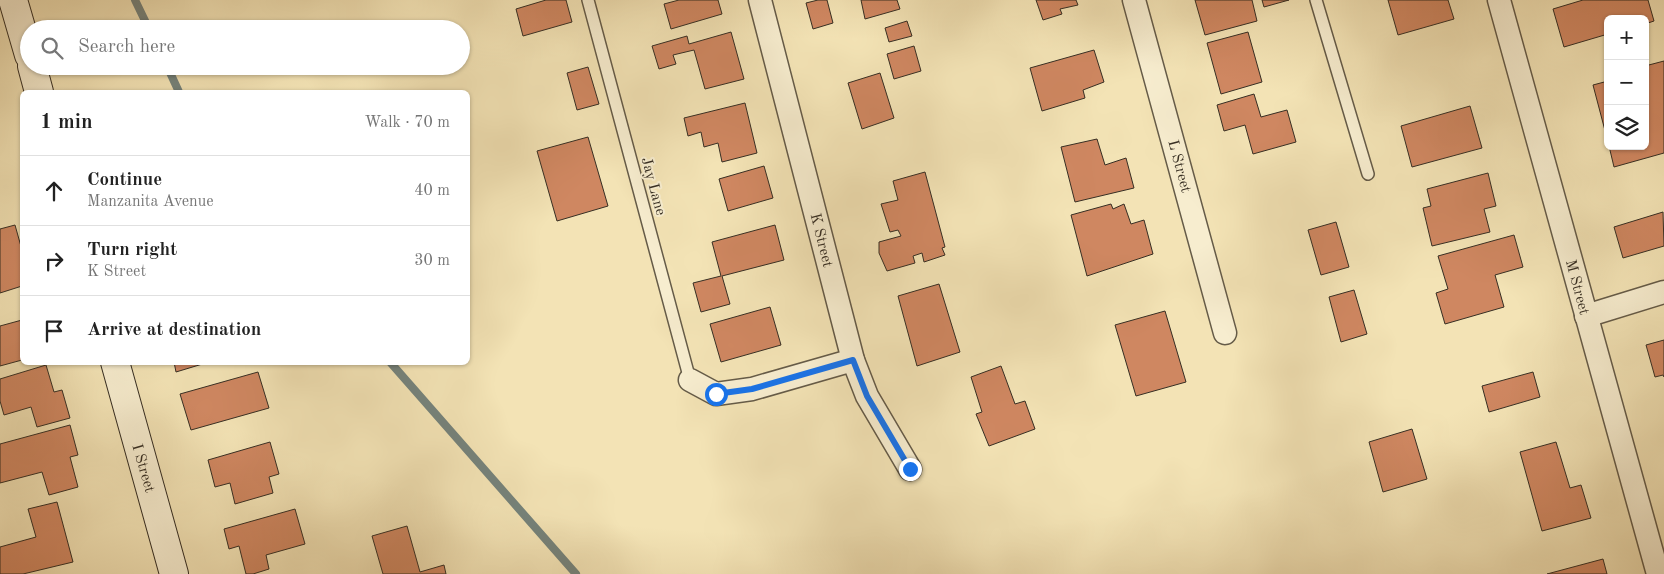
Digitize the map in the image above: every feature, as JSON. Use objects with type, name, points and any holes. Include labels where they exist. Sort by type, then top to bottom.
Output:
[{"type":"street","points":[[13,0],[20,24]]},
{"type":"street","name":"K Street","points":[[760,0],[853,360],[867,396],[910,469]]},
{"type":"street","name":"L Street","points":[[1134,0],[1226,333]]},
{"type":"street","name":"M Street","points":[[1500,0],[1658,574]]},
{"type":"street","points":[[34,75],[38,90]]},
{"type":"street","points":[[1586,316],[1664,292]]},
{"type":"street","points":[[690,380],[716,394],[752,389],[853,360]]},
{"type":"street","name":"I Street","points":[[116,365],[174,574]]},
{"type":"lane","name":"Jay Lane","points":[[588,0],[690,380]]},
{"type":"lane","points":[[1316,0],[1368,174]]},
{"type":"building","points":[[546,0],[566,0],[572,22],[523,36],[516,9]]},
{"type":"building","points":[[679,0],[718,0],[722,14],[671,29],[664,4]]},
{"type":"building","points":[[827,0],[833,23],[813,29],[806,3]]},
{"type":"building","points":[[861,0],[897,0],[900,9],[865,19]]},
{"type":"building","points":[[1036,0],[1076,0],[1078,5],[1060,9],[1062,14],[1043,20]]},
{"type":"building","points":[[1195,0],[1252,0],[1257,21],[1205,35]]},
{"type":"building","points":[[1262,0],[1289,0],[1264,7]]},
{"type":"building","points":[[1388,0],[1448,0],[1454,19],[1398,35]]},
{"type":"building","points":[[1583,0],[1648,0],[1654,21],[1649,23],[1649,15],[1604,15],[1604,35],[1564,47],[1553,9]]},
{"type":"building","points":[[907,21],[912,36],[889,42],[885,28]]},
{"type":"building","points":[[731,32],[744,79],[705,89],[694,50],[673,55],[676,64],[659,69],[652,46],[687,36],[689,44]]},
{"type":"building","points":[[1248,32],[1262,82],[1221,94],[1207,43]]},
{"type":"building","points":[[914,46],[921,71],[894,79],[887,54]]},
{"type":"building","points":[[1094,50],[1104,82],[1083,90],[1085,98],[1042,111],[1030,68]]},
{"type":"building","points":[[1664,61],[1664,153],[1614,167],[1610,150],[1649,150],[1649,65]]},
{"type":"building","points":[[588,67],[599,104],[577,110],[567,73]]},
{"type":"building","points":[[880,73],[894,118],[862,129],[848,83]]},
{"type":"building","points":[[1604,82],[1604,127],[1593,85]]},
{"type":"building","points":[[1254,94],[1261,117],[1287,110],[1296,142],[1253,154],[1245,125],[1224,131],[1217,105]]},
{"type":"building","points":[[745,103],[757,153],[722,162],[718,143],[704,147],[701,132],[688,136],[684,118]]},
{"type":"building","points":[[1470,106],[1482,148],[1412,167],[1401,126]]},
{"type":"building","points":[[588,137],[608,206],[557,221],[537,151]]},
{"type":"building","points":[[1097,139],[1105,165],[1126,158],[1134,188],[1075,202],[1061,147]]},
{"type":"building","points":[[764,166],[773,198],[728,211],[719,179]]},
{"type":"building","points":[[925,172],[945,247],[942,248],[945,255],[924,262],[922,253],[913,256],[915,263],[887,271],[879,253],[879,242],[901,236],[898,230],[890,232],[881,204],[898,200],[893,181]]},
{"type":"building","points":[[1488,173],[1496,206],[1484,209],[1490,232],[1432,246],[1423,208],[1431,206],[1427,189]]},
{"type":"building","points":[[1111,204],[1113,209],[1124,204],[1131,224],[1144,220],[1153,254],[1087,276],[1071,215]]},
{"type":"building","points":[[1663,212],[1664,246],[1623,258],[1614,227]]},
{"type":"building","points":[[1336,222],[1349,267],[1321,275],[1308,230]]},
{"type":"building","points":[[15,225],[20,243],[20,287],[0,293],[0,229]]},
{"type":"building","points":[[775,225],[784,260],[722,276],[730,304],[701,312],[693,283],[721,276],[712,242]]},
{"type":"building","points":[[1514,235],[1523,267],[1495,275],[1504,307],[1445,324],[1436,293],[1448,289],[1438,256]]},
{"type":"building","points":[[939,284],[960,352],[917,366],[898,296]]},
{"type":"building","points":[[1354,290],[1367,334],[1341,342],[1329,297]]},
{"type":"building","points":[[770,307],[781,345],[721,362],[710,324]]},
{"type":"building","points":[[1165,311],[1186,382],[1136,396],[1115,325]]},
{"type":"building","points":[[20,321],[20,361],[0,366],[0,326]]},
{"type":"building","points":[[1664,340],[1664,377],[1663,375],[1655,377],[1646,345]]},
{"type":"building","points":[[46,365],[54,392],[62,390],[70,418],[37,427],[31,407],[4,415],[0,401],[0,379]]},
{"type":"building","points":[[175,365],[199,365],[176,372]]},
{"type":"building","points":[[1001,366],[1015,404],[1025,401],[1035,429],[989,446],[976,414],[982,412],[971,377]]},
{"type":"building","points":[[258,372],[269,408],[191,430],[180,394]]},
{"type":"building","points":[[1533,372],[1540,397],[1489,412],[1482,386]]},
{"type":"building","points":[[70,425],[78,455],[70,457],[78,487],[49,495],[42,472],[0,483],[0,444]]},
{"type":"building","points":[[1412,429],[1427,479],[1383,492],[1369,442]]},
{"type":"building","points":[[270,442],[279,474],[269,477],[273,493],[235,504],[230,483],[215,487],[208,460]]},
{"type":"building","points":[[1556,442],[1570,488],[1581,485],[1591,518],[1542,531],[1520,452]]},
{"type":"building","points":[[57,502],[73,562],[23,574],[0,574],[0,547],[36,537],[28,509]]},
{"type":"building","points":[[295,509],[305,544],[266,555],[269,569],[246,574],[239,546],[229,549],[224,529]]},
{"type":"building","points":[[407,526],[420,572],[444,565],[446,574],[383,574],[372,536]]},
{"type":"building","points":[[1603,559],[1607,574],[1547,574]]},
{"type":"waterway","points":[[135,0],[145,20]]},
{"type":"waterway","points":[[171,75],[178,90]]},
{"type":"waterway","points":[[393,365],[576,574]]},
{"type":"route","points":[[716,394],[752,389],[853,360],[867,396],[910,469]]}]
